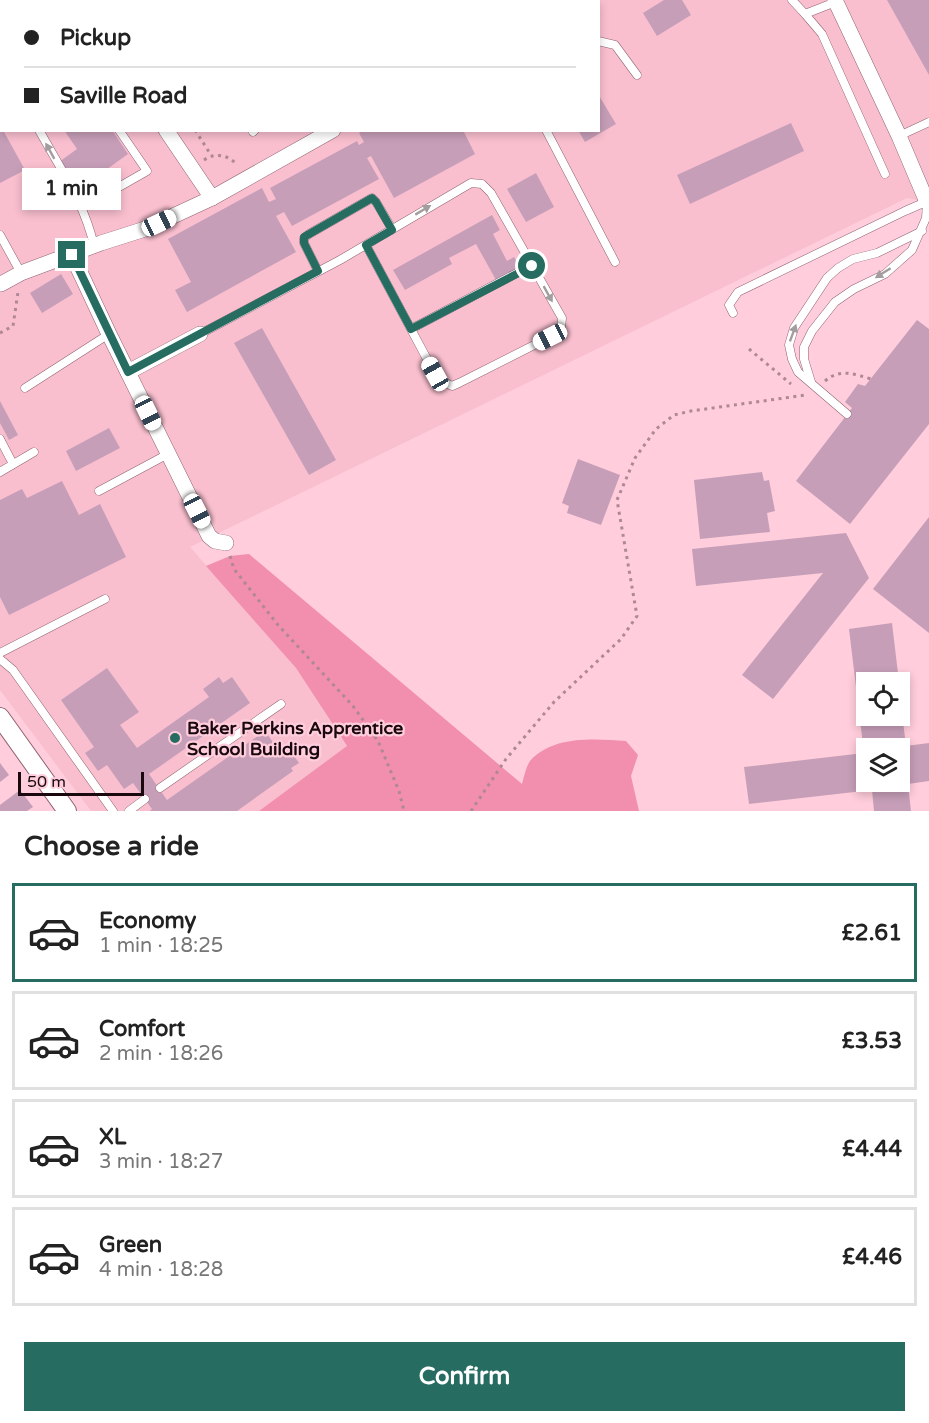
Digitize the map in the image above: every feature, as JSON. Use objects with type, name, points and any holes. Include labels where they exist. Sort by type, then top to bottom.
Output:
[{"type":"street","points":[[838,1],[928,201]]},
{"type":"street","points":[[167,132],[212,198]]},
{"type":"street","points":[[0,284],[21,273],[145,229],[212,198],[329,132]]},
{"type":"street","points":[[72,255],[209,536],[215,542],[226,543]]},
{"type":"street","points":[[128,372],[200,334]]},
{"type":"street","points":[[0,717],[67,811]]},
{"type":"lane","points":[[792,0],[822,34],[885,174]]},
{"type":"lane","points":[[805,14],[838,1]]},
{"type":"lane","points":[[600,41],[615,45],[637,75]]},
{"type":"lane","points":[[899,136],[929,122]]},
{"type":"lane","points":[[40,132],[82,208],[94,246]]},
{"type":"lane","points":[[82,208],[147,171],[120,132]]},
{"type":"lane","points":[[547,132],[615,262]]},
{"type":"lane","points":[[200,334],[366,245],[466,185],[476,183],[482,184],[491,193],[562,318],[561,327],[550,337],[452,386],[435,374],[366,245]]},
{"type":"lane","points":[[318,271],[304,243],[304,237],[372,198],[392,230]]},
{"type":"lane","points":[[811,383],[804,358],[804,347],[812,331],[835,302],[854,289],[885,274],[912,250],[925,234],[928,201]]},
{"type":"lane","points":[[733,314],[729,305],[738,292],[928,201]]},
{"type":"lane","points":[[0,234],[21,273]]},
{"type":"lane","points":[[847,414],[798,372],[789,345],[794,328],[827,278],[838,267],[853,259],[877,253],[925,234]]},
{"type":"lane","points":[[411,329],[532,266]]},
{"type":"lane","points":[[24,388],[109,334]]},
{"type":"lane","points":[[0,439],[13,464]]},
{"type":"lane","points":[[0,472],[34,452]]},
{"type":"lane","points":[[99,491],[168,454]]},
{"type":"lane","points":[[0,653],[105,599]]},
{"type":"lane","points":[[0,659],[13,670],[113,811]]},
{"type":"lane","points":[[160,788],[281,704]]},
{"type":"lane","points":[[129,811],[145,799]]},
{"type":"path","points":[[196,132],[211,155],[225,157],[235,162],[241,172]]},
{"type":"path","points":[[0,333],[13,326],[21,273]]},
{"type":"path","points":[[749,349],[758,355],[767,366],[806,395]]},
{"type":"path","points":[[471,811],[506,759],[554,702],[621,639],[637,616],[617,500],[634,458],[656,429],[674,415],[806,395],[818,390],[829,377],[838,373],[849,372],[871,379]]},
{"type":"path","points":[[226,543],[234,569],[278,625],[353,706],[378,741],[399,791],[404,811]]},
{"type":"shaded area","points":[[600,0],[929,0],[929,203],[907,198],[190,547],[296,668],[347,747],[259,811],[91,811],[0,690],[0,132],[600,132]]},
{"type":"shaded area","points":[[249,554],[522,784],[530,761],[550,747],[575,740],[626,741],[638,755],[631,776],[639,811],[259,811],[347,746],[296,668],[206,566],[230,556]]},
{"type":"building","points":[[664,0],[682,0],[691,15],[657,36],[643,13]]},
{"type":"building","points":[[887,0],[929,0],[929,75]]},
{"type":"building","points":[[600,97],[616,124],[585,142],[579,132],[600,132]]},
{"type":"building","points":[[791,123],[804,151],[690,204],[677,175]]},
{"type":"building","points":[[0,132],[4,132],[25,170],[0,183]]},
{"type":"building","points":[[65,132],[113,132],[128,154],[96,177],[91,170],[73,182],[59,162],[77,149]]},
{"type":"building","points":[[464,132],[475,154],[394,198],[371,156],[367,158],[379,179],[292,226],[284,212],[276,216],[296,252],[187,312],[175,290],[191,282],[168,239],[262,188],[269,202],[276,199],[270,188],[357,141],[359,145],[364,142],[359,133]]},
{"type":"building","points":[[536,173],[554,207],[526,222],[507,189]]},
{"type":"building","points":[[492,215],[500,230],[493,234],[507,261],[514,257],[520,267],[496,280],[476,244],[449,258],[452,264],[405,290],[393,270]]},
{"type":"building","points":[[61,274],[73,294],[42,313],[30,293]]},
{"type":"building","points":[[917,320],[929,329],[929,424],[850,524],[796,481],[852,408],[845,402],[858,384],[865,386]]},
{"type":"building","points":[[262,328],[336,460],[309,475],[234,343]]},
{"type":"building","points":[[0,401],[18,435],[9,440],[0,423]]},
{"type":"building","points":[[109,428],[120,448],[76,471],[66,451]]},
{"type":"building","points":[[578,459],[620,475],[601,525],[567,513],[569,506],[562,503]]},
{"type":"building","points":[[762,472],[764,481],[769,480],[775,511],[767,513],[770,532],[700,539],[694,480]]},
{"type":"building","points":[[62,481],[79,515],[100,504],[126,557],[9,615],[0,597],[0,500],[22,489],[27,498]]},
{"type":"building","points":[[929,517],[929,633],[873,589]]},
{"type":"building","points":[[846,533],[869,578],[773,699],[742,675],[823,573],[696,586],[692,549]]},
{"type":"building","points":[[892,623],[898,672],[856,672],[856,687],[849,629]]},
{"type":"building","name":"Baker Perkins Apprentice School Building","points":[[107,668],[139,712],[120,725],[137,748],[209,697],[203,689],[219,677],[223,683],[232,677],[250,703],[149,774],[167,800],[265,731],[279,751],[287,746],[299,763],[291,768],[293,771],[237,811],[150,811],[152,809],[133,783],[124,789],[107,765],[98,771],[85,753],[94,747],[61,700]]},
{"type":"building","points":[[861,726],[904,726],[905,738],[862,738]]},
{"type":"building","points":[[929,743],[929,781],[910,784],[910,745]]},
{"type":"building","points":[[856,754],[856,792],[749,804],[744,767]]},
{"type":"building","points":[[0,763],[9,775],[0,782]]},
{"type":"building","points":[[20,790],[33,807],[27,811],[0,811],[0,805]]},
{"type":"building","points":[[872,792],[909,792],[911,811],[874,811]]},
{"type":"place","name":"Baker Perkins Apprentice School Building","points":[[175,738]]},
{"type":"route","points":[[72,255],[128,372],[318,271],[304,243],[304,237],[372,198],[392,230],[366,245],[411,329],[532,266]]}]
